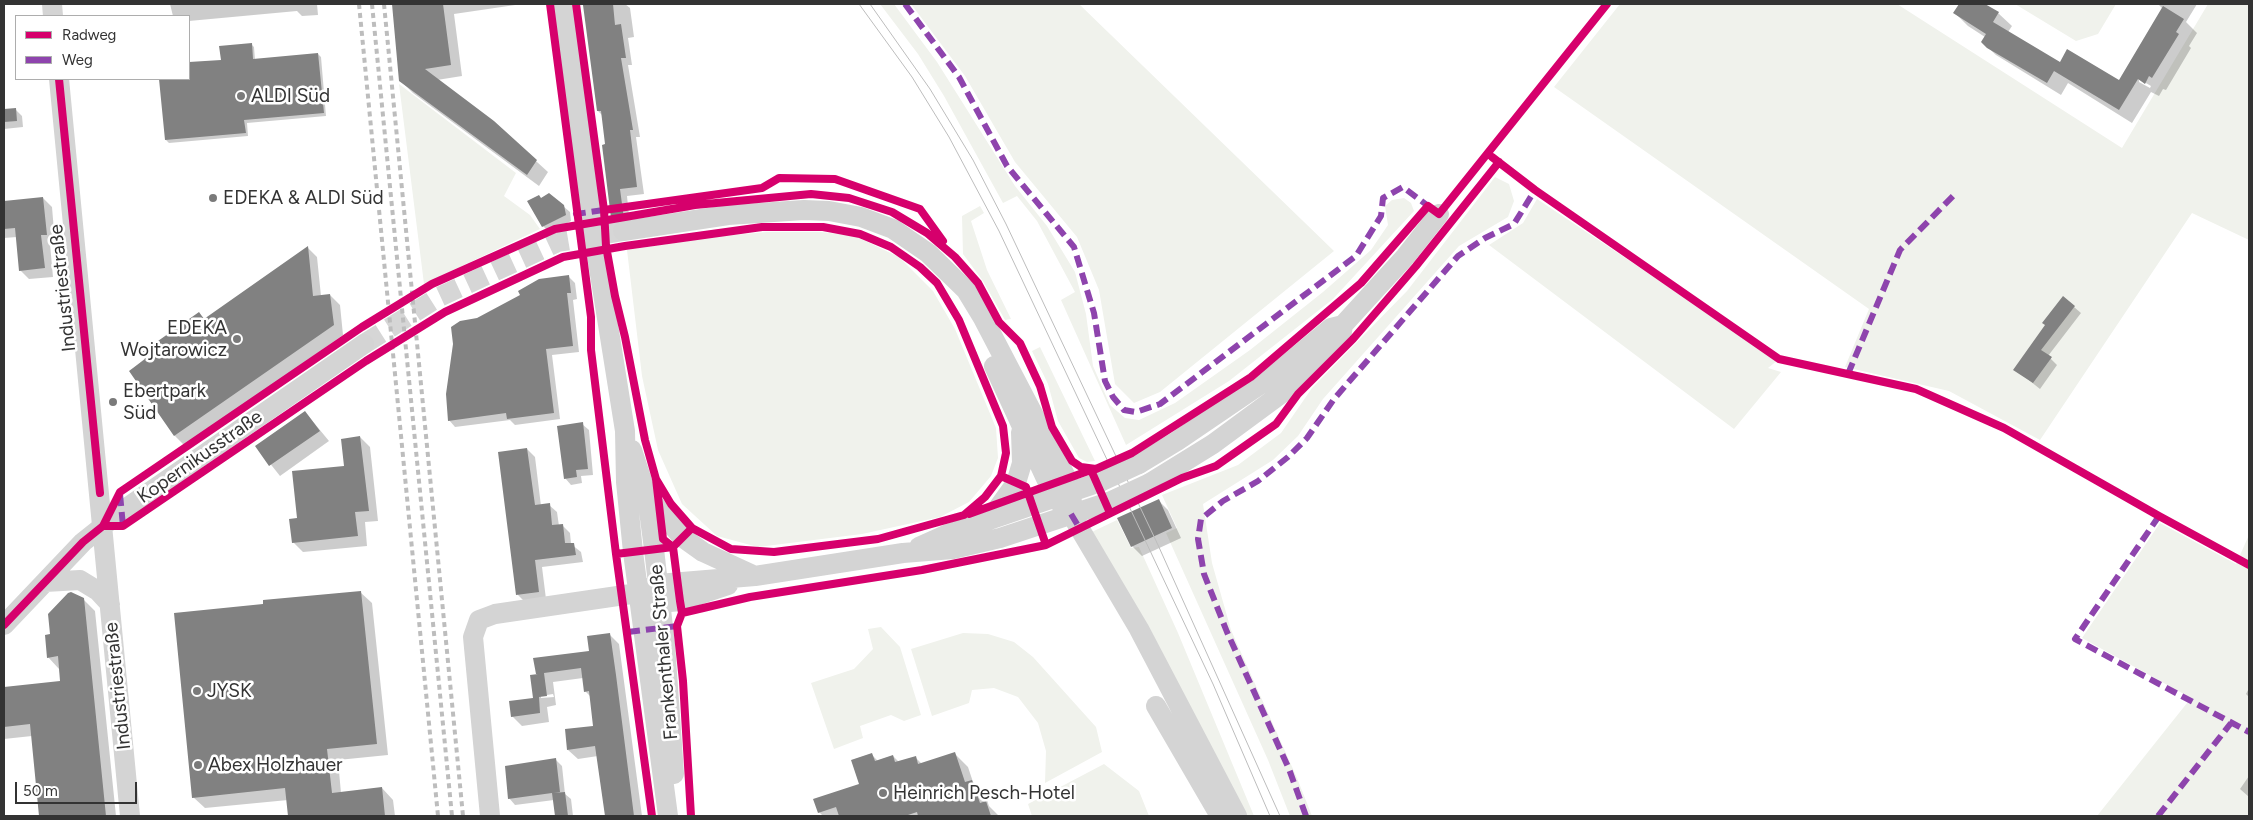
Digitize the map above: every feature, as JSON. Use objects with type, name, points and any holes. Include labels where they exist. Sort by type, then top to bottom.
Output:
[{"type":"street","name":"Frankenthaler Straße","points":[[563,4],[594,237],[625,431],[626,482],[638,593],[668,816]]},
{"type":"street","name":"Industriestraße","points":[[59,80],[130,816]]},
{"type":"street","points":[[623,231],[728,215],[778,211],[830,211],[860,217],[893,229],[928,253],[948,272],[966,290],[983,318],[1071,514],[1139,628],[1237,816]]},
{"type":"street","points":[[490,816],[473,637],[479,620],[495,614],[638,593],[659,593],[903,553],[953,549],[1000,538],[1109,502],[1150,482],[1213,444],[1289,388],[1341,338],[1343,326],[1405,257],[1439,214]]},
{"type":"street","points":[[948,272],[1020,423],[1063,495]]},
{"type":"street","points":[[903,553],[948,534],[1100,482],[1139,464],[1254,389],[1331,328],[1343,326]]},
{"type":"street","name":"Kopernikusstraße","points":[[4,624],[82,542],[142,496],[364,344]]},
{"type":"street","points":[[990,519],[1016,483],[1022,462],[1020,423]]},
{"type":"street","name":"Frankenthaler Straße","points":[[625,431],[646,496],[659,593],[677,816]]},
{"type":"street","points":[[646,496],[682,537],[703,552],[756,576]]},
{"type":"street","points":[[45,582],[80,580],[98,591],[110,604]]},
{"type":"street","points":[[1156,706],[1220,816]]},
{"type":"shaded area","points":[[880,4],[894,4],[937,62],[1015,186],[1047,226],[1075,272],[1086,314],[1093,366],[1110,405],[1125,418],[1139,420],[1175,403],[1250,350],[1323,292],[1371,250],[1388,225],[1385,206],[1392,200],[1404,198],[1411,203],[1414,211],[1333,299],[1229,381],[1126,445],[1061,300],[1075,292],[1037,221],[1017,196],[1003,203],[944,96],[918,54]]},
{"type":"shaded area","points":[[911,4],[1079,4],[1334,251],[1160,392],[1134,403],[1115,384],[1099,290],[1077,237],[1015,162],[965,76]]},
{"type":"shaded area","points":[[1620,4],[1897,4],[2122,148],[2208,4],[2249,4],[2249,240],[2192,213],[2040,440],[1949,391],[1845,367],[1869,309],[1554,87]]},
{"type":"shaded area","points":[[2015,4],[2116,4],[2098,34],[2076,41]]},
{"type":"shaded area","points":[[399,84],[516,173],[504,196],[530,215],[540,229],[424,284]]},
{"type":"shaded area","points":[[1495,177],[1509,184],[1514,201],[1508,217],[1459,246],[1323,399],[1298,436],[1273,460],[1203,504],[1212,563],[1231,630],[1312,816],[1290,816],[1268,760],[1166,533],[1177,528],[1162,495],[1238,465],[1281,433],[1312,388],[1407,291]]},
{"type":"shaded area","points":[[1537,199],[1778,360],[1768,368],[1781,372],[1734,429],[1489,245],[1523,223]]},
{"type":"shaded area","points":[[980,206],[984,213],[971,221],[987,270],[1011,319],[1005,320],[983,281],[963,254],[962,216]]},
{"type":"shaded area","points":[[767,232],[821,232],[855,236],[899,257],[933,291],[955,329],[996,428],[998,458],[991,476],[969,502],[940,517],[862,534],[758,547],[717,536],[682,504],[658,450],[642,376],[627,250],[722,236]]},
{"type":"shaded area","points":[[1040,347],[1095,461],[1087,462],[1079,458],[1058,421],[1048,384],[1032,351]]},
{"type":"shaded area","points":[[1117,520],[1131,548],[1139,547],[1178,633],[1254,816],[1229,816],[1179,718],[1077,539]]},
{"type":"shaded area","points":[[2160,523],[2236,564],[2249,535],[2249,816],[2097,816],[2191,698],[2082,638]]},
{"type":"shaded area","points":[[881,627],[900,647],[921,715],[904,721],[891,715],[860,726],[863,738],[834,749],[811,683],[854,669],[873,649],[868,629]]},
{"type":"shaded area","points":[[963,633],[988,634],[1014,642],[1033,657],[1096,727],[1102,752],[1045,783],[1046,751],[1038,723],[1018,697],[994,688],[972,690],[969,703],[932,716],[911,649]]},
{"type":"shaded area","points":[[1104,764],[1139,791],[1149,816],[1032,816],[1028,804]]},
{"type":"building","points":[[392,4],[443,4],[451,65],[425,69],[494,121],[537,160],[527,175],[399,81]]},
{"type":"building","points":[[613,4],[615,25],[621,24],[626,58],[621,58],[633,130],[630,130],[637,187],[620,189],[624,219],[616,221],[612,226],[602,145],[605,144],[601,111],[597,111],[583,5]]},
{"type":"building","points":[[1959,4],[1985,4],[1999,12],[1993,22],[2060,62],[2067,49],[2119,80],[2163,6],[2184,19],[2176,32],[2179,34],[2152,78],[2149,76],[2145,84],[2138,79],[2119,110],[2054,71],[2047,83],[1987,48],[1981,42],[1986,34],[1953,13]]},
{"type":"building","name":"ALDI Süd","points":[[252,43],[253,59],[318,53],[324,113],[244,120],[246,133],[165,140],[159,80],[190,80],[190,62],[221,60],[219,46]]},
{"type":"building","points":[[16,108],[17,121],[4,122],[4,109]]},
{"type":"building","points":[[549,193],[564,205],[566,215],[542,227],[527,201],[539,195],[541,198]]},
{"type":"building","points":[[43,197],[47,235],[41,235],[45,268],[19,271],[15,228],[4,229],[4,201]]},
{"type":"building","name":"EDEKA Wojtarowicz","points":[[308,246],[313,296],[330,294],[334,325],[174,436],[129,371],[145,359],[141,353],[199,312],[204,319]]},
{"type":"building","points":[[569,275],[571,293],[567,293],[573,346],[546,349],[554,413],[507,419],[506,413],[448,421],[446,394],[453,344],[451,327],[460,321],[477,318],[520,295],[518,291],[539,279]]},
{"type":"building","points":[[2063,296],[2075,306],[2041,350],[2052,357],[2033,383],[2013,370],[2045,325],[2042,323]]},
{"type":"building","points":[[305,411],[320,431],[269,466],[255,446]]},
{"type":"building","points":[[583,422],[588,469],[576,470],[577,477],[564,479],[557,426]]},
{"type":"building","points":[[360,436],[369,511],[355,512],[358,536],[292,543],[289,519],[297,518],[292,471],[344,466],[341,439]]},
{"type":"building","points":[[527,448],[535,505],[550,503],[552,525],[563,524],[565,543],[574,543],[576,555],[535,560],[539,592],[516,595],[498,452]]},
{"type":"building","points":[[1159,499],[1172,528],[1131,547],[1117,518]]},
{"type":"building","points":[[361,591],[377,744],[327,749],[332,793],[382,787],[385,816],[288,816],[285,788],[192,798],[174,613],[263,604],[263,600]]},
{"type":"building","points":[[71,592],[84,598],[106,816],[39,816],[30,724],[4,727],[4,687],[60,681],[58,656],[47,658],[45,635],[50,634],[48,614]]},
{"type":"building","points":[[610,633],[634,816],[605,816],[595,746],[567,750],[565,729],[593,726],[589,691],[584,692],[581,668],[544,673],[547,696],[539,697],[540,713],[511,717],[509,701],[533,698],[530,675],[538,674],[536,674],[533,658],[589,651],[587,636]]},
{"type":"building","points":[[955,752],[965,782],[972,780],[980,803],[986,801],[991,816],[918,816],[917,812],[905,816],[839,816],[836,807],[818,813],[813,799],[859,784],[851,760],[872,753],[875,761],[893,755],[895,762],[916,756],[918,764]]},
{"type":"building","points":[[556,758],[560,792],[554,793],[565,792],[568,816],[555,816],[552,793],[508,799],[505,766]]},
{"type":"tunnel","points":[[364,344],[437,298],[558,242],[623,231]]},
{"type":"tram line","points":[[859,4],[912,77],[949,137],[999,231],[1213,684],[1270,816]]},
{"type":"tram line","points":[[870,4],[930,89],[973,160],[1006,224],[1158,545],[1280,816]]},
{"type":"railway","points":[[359,4],[438,816]]},
{"type":"railway","points":[[372,4],[452,816]]},
{"type":"railway","points":[[384,4],[463,816]]},
{"type":"marked path","points":[[905,4],[959,77],[1007,166],[1074,247],[1094,313],[1105,381],[1113,397],[1124,410],[1136,412],[1160,404],[1356,256],[1381,216],[1383,198],[1403,187],[1432,209]]},
{"type":"marked path","points":[[1306,816],[1289,769],[1227,632],[1204,574],[1198,539],[1201,519],[1223,501],[1258,481],[1288,457],[1307,438],[1334,399],[1458,256],[1485,238],[1514,224],[1535,190]]},
{"type":"marked path","points":[[1848,374],[1900,250],[1954,195]]},
{"type":"marked path","points":[[577,216],[576,214],[604,210]]},
{"type":"marked path","points":[[120,494],[123,526]]},
{"type":"marked path","points":[[1071,514],[1080,529]]},
{"type":"marked path","points":[[2159,516],[2075,639],[2249,732]]},
{"type":"marked path","points":[[628,632],[677,626]]},
{"type":"marked path","points":[[2158,816],[2231,723]]},
{"type":"cycle path","points":[[550,4],[591,317],[591,350],[616,554],[652,816]]},
{"type":"cycle path","points":[[576,4],[604,210],[606,246],[645,440],[656,479],[663,539],[673,547],[682,613],[677,626],[683,681],[691,816]]},
{"type":"cycle path","points":[[4,625],[83,542],[103,526],[120,492],[362,327],[432,284],[555,229],[695,205],[811,194],[849,198],[892,212],[927,233],[955,257],[978,283],[999,322],[1020,343],[1040,386],[1052,427],[1072,461],[1081,467],[1096,469],[1132,453],[1251,377],[1361,283],[1428,206],[1439,214],[1607,4]]},
{"type":"cycle path","points":[[59,80],[100,493]]},
{"type":"cycle path","points":[[1492,157],[1535,190],[1779,359],[1916,389],[2004,428],[2249,565]]},
{"type":"cycle path","points":[[682,613],[750,597],[922,570],[1046,545],[1182,478],[1216,466],[1276,424],[1298,394],[1353,339],[1416,266],[1499,162]]},
{"type":"cycle path","points":[[604,210],[762,188],[779,178],[835,179],[920,209],[943,241]]},
{"type":"cycle path","points":[[103,526],[123,526],[366,361],[445,312],[563,257],[625,246],[762,227],[823,227],[860,234],[891,247],[920,267],[937,283],[959,320],[1003,426],[1006,453],[1001,476],[985,497],[964,515],[878,539],[774,552],[731,549],[692,528],[671,504],[656,479]]},
{"type":"cycle path","points":[[969,514],[1091,470],[1110,513]]},
{"type":"cycle path","points":[[1001,476],[1026,487],[1046,545]]},
{"type":"cycle path","points":[[616,554],[673,547],[692,528]]},
{"type":"place","name":"ALDI Süd","points":[[241,96]]},
{"type":"place","name":"EDEKA & ALDI Süd","points":[[213,198]]},
{"type":"place","name":"EDEKA Wojtarowicz","points":[[237,339]]},
{"type":"place","name":"Ebertpark Süd","points":[[113,402]]},
{"type":"place","name":"JYSK","points":[[197,691]]},
{"type":"place","name":"Abex Holzhauer","points":[[198,765]]},
{"type":"place","name":"Heinrich Pesch-Hotel","points":[[883,793]]}]
